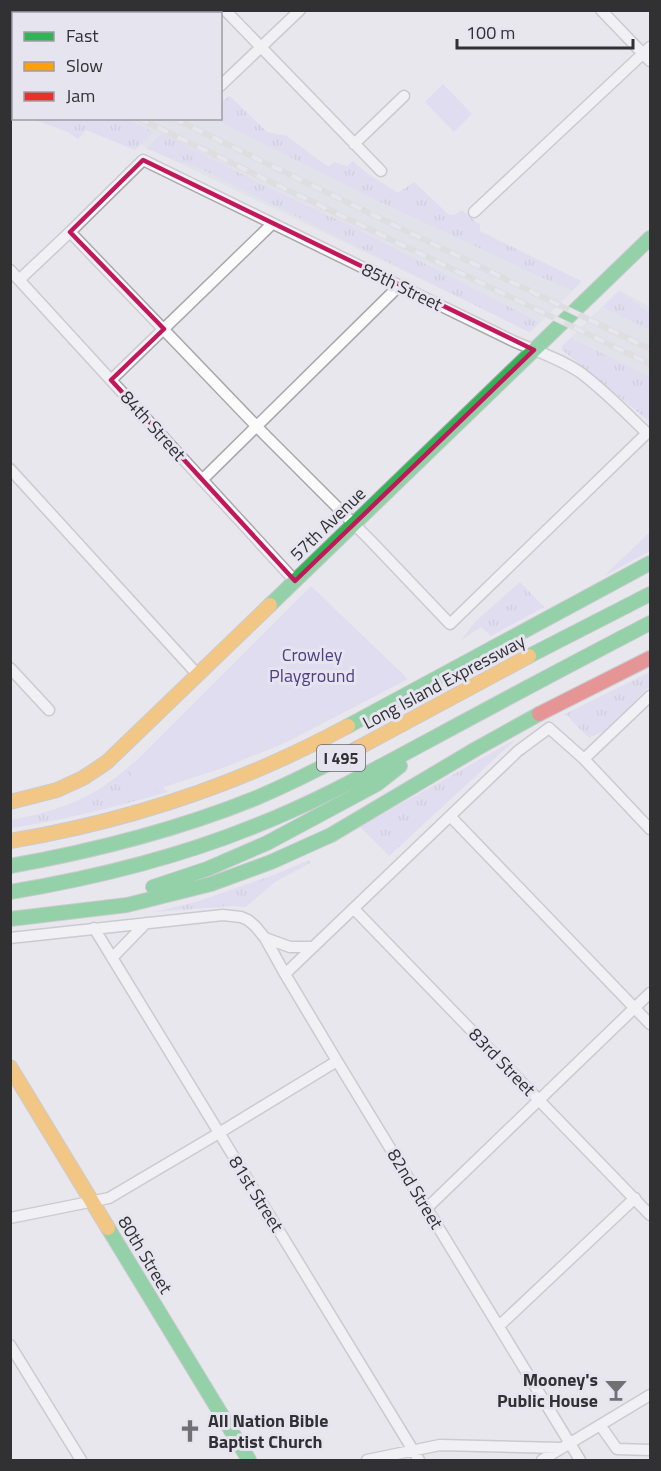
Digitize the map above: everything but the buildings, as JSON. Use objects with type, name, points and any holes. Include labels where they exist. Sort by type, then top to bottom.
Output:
[{"type":"main road","name":"57th Avenue","points":[[10,802],[57,790],[91,773],[120,750],[651,238]]},
{"type":"main road","points":[[10,841],[74,829],[129,815],[181,800],[258,770],[318,742],[651,563]]},
{"type":"main road","name":"Long Island Expressway","points":[[10,866],[137,839],[256,798],[334,762],[549,646],[651,594]]},
{"type":"main road","name":"I 495","points":[[10,892],[85,879],[126,869],[219,840],[288,812],[330,793],[651,623]]},
{"type":"main road","points":[[10,919],[127,905],[189,891],[231,878],[291,854],[350,825],[476,749],[548,709],[651,658]]},
{"type":"main road","points":[[73,912],[185,877],[267,843],[377,784],[443,733]]},
{"type":"main road","name":"80th Street","points":[[10,1068],[249,1461]]},
{"type":"street","points":[[225,10],[381,171]]},
{"type":"street","points":[[222,84],[300,10]]},
{"type":"street","points":[[474,212],[648,54],[601,10]]},
{"type":"street","points":[[354,144],[404,96]]},
{"type":"street","name":"85th Street","points":[[70,232],[143,160],[558,360],[580,372],[647,432],[450,624],[354,524]]},
{"type":"street","points":[[111,380],[272,224]]},
{"type":"street","points":[[19,280],[70,232],[257,427],[354,524]]},
{"type":"street","name":"84th Street","points":[[10,270],[295,581]]},
{"type":"street","points":[[202,480],[400,285]]},
{"type":"street","points":[[10,469],[198,675]]},
{"type":"street","points":[[10,668],[49,710]]},
{"type":"street","points":[[584,759],[651,696]]},
{"type":"street","points":[[285,974],[518,751],[549,728],[584,759],[651,829]]},
{"type":"street","points":[[450,816],[651,1024]]},
{"type":"street","name":"83rd Street","points":[[354,909],[651,1215]]},
{"type":"street","name":"82nd Street","points":[[146,923],[223,915],[248,920],[265,938],[337,1061],[499,1326],[566,1446],[580,1461]]},
{"type":"street","points":[[10,938],[146,923]]},
{"type":"street","points":[[112,958],[146,923]]},
{"type":"street","name":"81st Street","points":[[93,928],[416,1456]]},
{"type":"street","points":[[265,938],[290,947],[314,947]]},
{"type":"street","points":[[427,1208],[651,993]]},
{"type":"street","points":[[10,1218],[109,1198],[337,1061]]},
{"type":"street","points":[[499,1326],[635,1198]]},
{"type":"street","points":[[10,1345],[81,1461]]},
{"type":"street","points":[[542,1461],[651,1395]]},
{"type":"street","points":[[600,1425],[617,1449],[651,1450]]},
{"type":"street","points":[[367,1461],[416,1456],[440,1445],[566,1446]]},
{"type":"highlighted area","points":[[143,160],[534,350],[295,581],[111,380],[164,329],[70,232]]},
{"type":"shaded area","points":[[222,119],[582,282],[531,332],[137,143],[61,120]]},
{"type":"shaded area","points":[[619,290],[650,307],[650,418],[561,347]]},
{"type":"green space","points":[[443,84],[472,114],[454,132],[425,102]]},
{"type":"green space","points":[[230,96],[267,132],[287,136],[328,167],[334,162],[347,166],[353,161],[368,174],[398,193],[414,182],[448,214],[454,215],[462,210],[480,225],[480,231],[581,281],[572,290],[541,277],[372,198],[216,120],[222,120],[222,101]]},
{"type":"green space","points":[[35,120],[129,120],[154,132],[135,150],[86,130],[78,139],[68,132]]},
{"type":"green space","points":[[162,133],[539,322],[529,332],[197,167],[146,149]]},
{"type":"green space","points":[[620,292],[650,313],[650,330],[603,307]]},
{"type":"green space","points":[[571,338],[650,377],[650,422],[562,350]]},
{"type":"green space","points":[[650,532],[650,551],[604,576]]},
{"type":"green space","points":[[520,582],[544,607],[491,636],[481,627],[460,641],[476,621]]},
{"type":"green space","name":"Crowley Playground","points":[[311,586],[408,679],[287,742],[223,768],[142,794],[128,769]]},
{"type":"green space","points":[[650,672],[650,686],[604,731],[589,738],[565,714]]},
{"type":"green space","points":[[516,739],[389,856],[360,827]]},
{"type":"green space","points":[[134,762],[168,792],[90,813],[11,828],[11,820],[62,807],[91,794]]},
{"type":"green space","points":[[309,860],[310,863],[275,882],[246,907],[154,912],[199,901]]},
{"type":"railway","points":[[142,120],[650,364]]},
{"type":"railway","points":[[177,120],[650,349]]},
{"type":"traffic: fast","points":[[270,605],[650,238]]},
{"type":"traffic: fast","points":[[348,726],[650,563]]},
{"type":"traffic: fast","points":[[529,656],[650,594]]},
{"type":"traffic: fast","points":[[10,892],[73,880],[165,857],[277,817],[363,776],[650,623]]},
{"type":"traffic: fast","points":[[10,919],[127,905],[211,884],[271,862],[331,835],[539,714]]},
{"type":"traffic: fast","points":[[10,866],[73,854],[196,820],[269,792],[358,748]]},
{"type":"traffic: fast","points":[[153,887],[207,869],[267,843],[377,784],[400,766]]},
{"type":"traffic: fast","points":[[108,1228],[249,1460]]},
{"type":"traffic: slow","points":[[10,802],[57,790],[83,778],[107,762],[270,605]]},
{"type":"traffic: slow","points":[[358,748],[529,656]]},
{"type":"traffic: slow","points":[[10,841],[98,823],[184,797],[268,765],[348,726]]},
{"type":"traffic: slow","points":[[10,1067],[108,1228]]},
{"type":"traffic: jam","points":[[539,714],[650,658]]},
{"type":"place","name":"Mooney's Public House","points":[[616,1390]]},
{"type":"place","name":"All Nation Bible Baptist Church","points":[[190,1431]]}]
